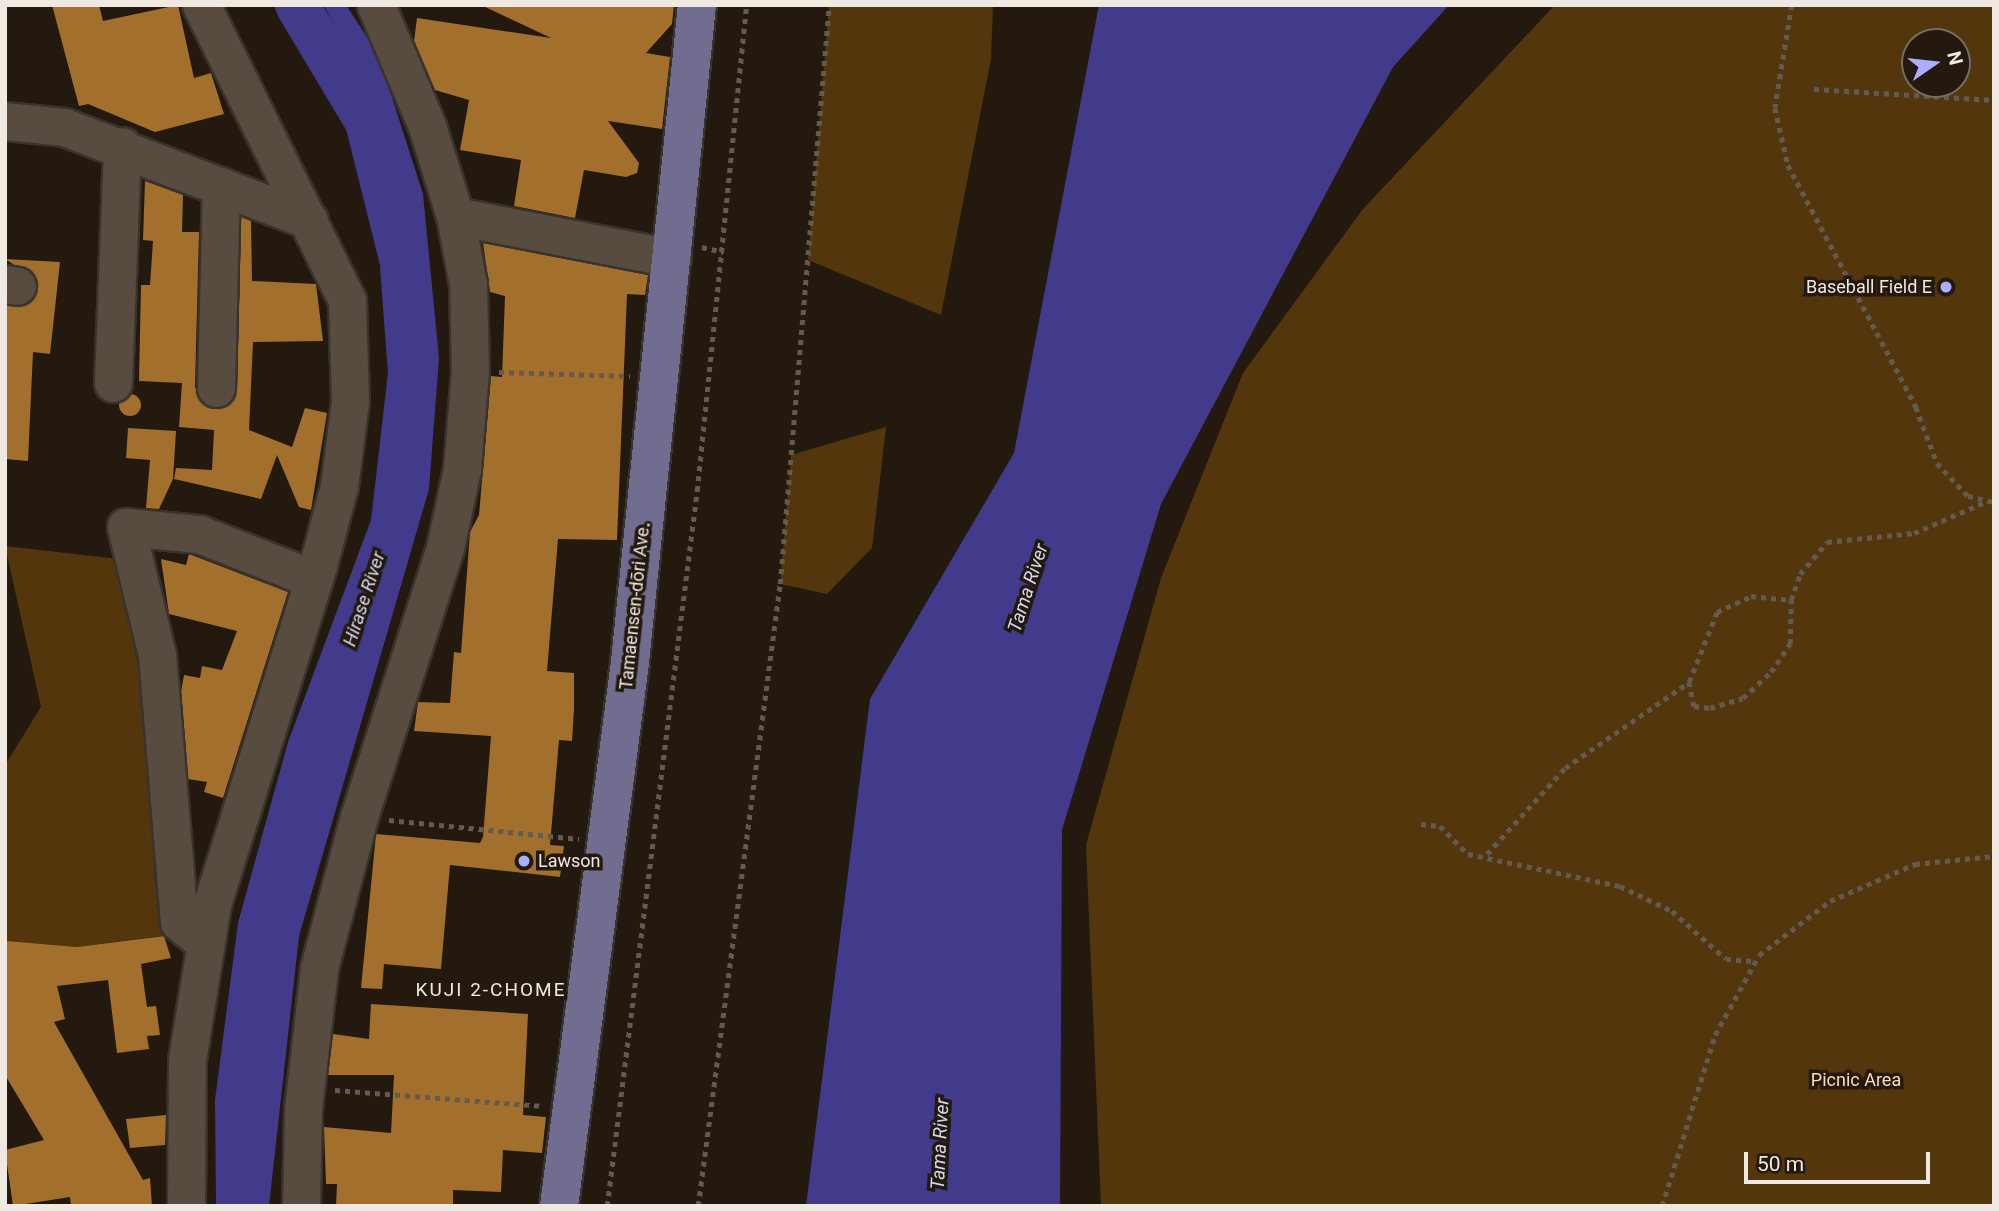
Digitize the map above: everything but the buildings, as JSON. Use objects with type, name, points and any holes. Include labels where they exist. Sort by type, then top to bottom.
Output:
[{"type":"main road","name":"Tamaensen-dōri Ave.","points":[[559,1206],[607,841],[672,258],[697,5]]},
{"type":"street","points":[[186,1206],[187,1059],[205,943],[237,809],[313,579],[340,486],[350,401],[346,300],[201,5]]},
{"type":"street","points":[[301,1206],[306,1087],[319,968],[359,817],[445,548],[462,469],[470,372],[468,284],[454,216],[427,126],[376,5]]},
{"type":"street","points":[[5,121],[45,123],[122,146],[309,220]]},
{"type":"street","points":[[113,383],[122,146]]},
{"type":"street","points":[[216,388],[221,186]]},
{"type":"street","points":[[454,216],[672,258]]},
{"type":"street","points":[[205,943],[179,922],[157,654],[125,527],[199,534],[313,579]]},
{"type":"path","points":[[607,1206],[697,491],[746,5]]},
{"type":"path","points":[[698,1206],[780,584],[829,5]]},
{"type":"path","points":[[1792,5],[1775,108],[1788,165],[1916,407],[1937,463],[1949,481],[1984,503]]},
{"type":"path","points":[[1814,89],[1994,100]]},
{"type":"path","points":[[470,372],[659,377]]},
{"type":"path","points":[[1689,682],[1694,706],[1743,698],[1790,644],[1791,600],[1808,557],[1827,542],[1914,533],[1984,503],[1994,502]]},
{"type":"path","points":[[1486,854],[1566,768],[1689,682],[1717,612],[1751,596],[1791,600]]},
{"type":"path","points":[[359,817],[607,841]]},
{"type":"path","points":[[1421,824],[1440,826],[1457,851],[1486,854],[1549,875],[1620,886],[1672,911],[1726,958],[1755,961]]},
{"type":"path","points":[[1662,1206],[1715,1035],[1755,961],[1793,923],[1830,901],[1916,864],[1994,856]]},
{"type":"path","points":[[306,1087],[572,1108]]},
{"type":"green space","points":[[829,5],[993,5],[991,59],[941,315],[808,260]]},
{"type":"green space","name":"Picnic Area","points":[[1555,5],[1994,5],[1994,1206],[1101,1206],[1086,845],[1161,578],[1243,373],[1363,209]]},
{"type":"green space","points":[[886,427],[872,548],[827,594],[780,584],[791,455]]},
{"type":"green space","points":[[5,546],[118,559],[149,726],[155,883],[168,935],[77,947],[7,941],[5,765],[41,707]]},
{"type":"water","points":[[324,5],[346,5],[378,54],[423,194],[439,358],[429,489],[299,936],[269,1206],[216,1206],[215,1100],[238,923],[288,742],[371,520],[388,373],[380,268],[396,193],[362,80]]},
{"type":"water","name":"Tama River","points":[[1099,5],[1449,5],[1393,67],[1161,504],[1062,830],[1060,1206],[806,1206],[870,699],[1014,453]]},
{"type":"waterway","name":"Hirase River","points":[[297,5],[367,122],[404,270]]},
{"type":"place","name":"Baseball Field E","points":[[1946,287]]},
{"type":"place","name":"Lawson","points":[[524,861]]},
{"type":"district","name":"KUJI 2-CHOME","points":[[491,990]]}]
